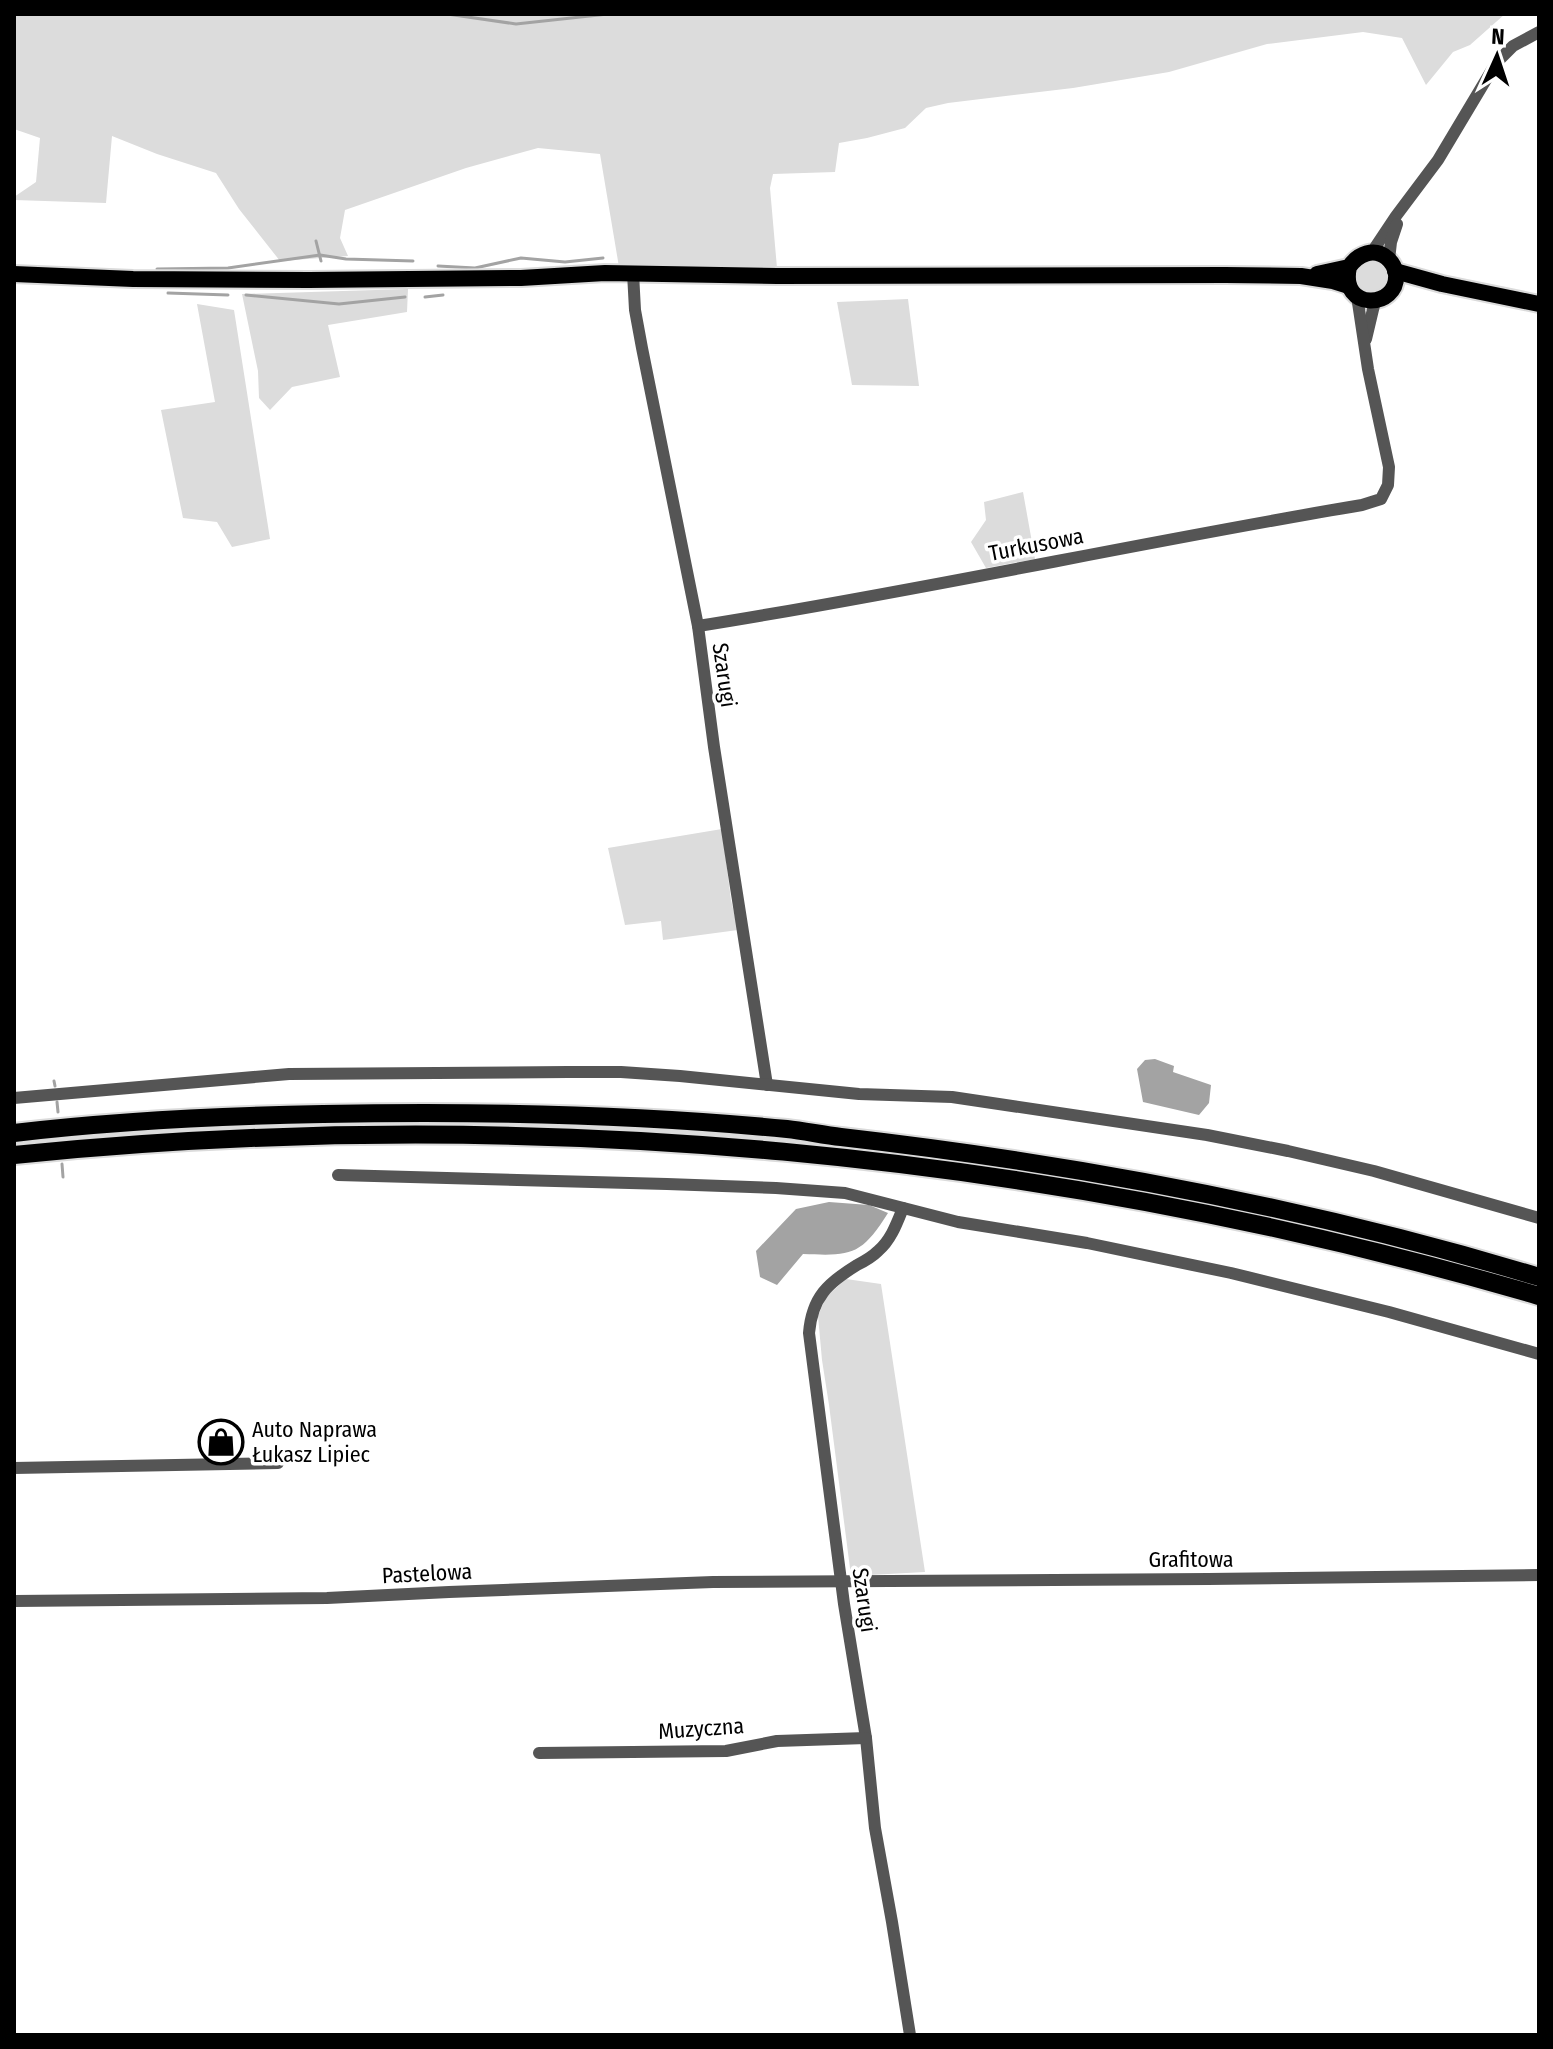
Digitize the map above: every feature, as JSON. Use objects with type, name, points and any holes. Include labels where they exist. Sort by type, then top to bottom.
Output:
[{"type":"highway","points":[[14,1133],[227,1117],[412,1111],[637,1117],[790,1130],[1043,1164],[1218,1196],[1328,1220],[1539,1277]]},
{"type":"highway","points":[[14,1155],[201,1140],[406,1134],[582,1137],[790,1151],[996,1176],[1168,1206],[1345,1244],[1539,1296]]},
{"type":"main road","points":[[1353,291],[1347,276],[1349,267],[1359,256],[1372,252],[1384,256],[1393,273],[1539,304]]},
{"type":"main road","points":[[1301,276],[1349,267]]},
{"type":"main road","points":[[14,274],[133,279],[521,278],[605,273],[633,279],[1083,274],[1301,276],[1333,281],[1366,300],[1375,301],[1383,298],[1393,273]]},
{"type":"street","points":[[1372,252],[1438,160],[1496,63],[1513,46],[1539,32]]},
{"type":"street","points":[[1393,273],[1391,242],[1409,200]]},
{"type":"street","name":"Szarugi","points":[[633,279],[642,348],[698,626],[767,1085]]},
{"type":"street","points":[[1353,291],[1364,346]]},
{"type":"street","points":[[1364,346],[1375,301]]},
{"type":"street","name":"Turkusowa","points":[[698,626],[807,609],[1381,499],[1388,485],[1389,467],[1364,346]]},
{"type":"street","points":[[14,1098],[319,1072],[621,1072],[859,1094],[952,1097],[1207,1135],[1361,1168],[1539,1218]]},
{"type":"street","points":[[338,1175],[776,1188],[845,1193],[958,1222],[1087,1243],[1231,1273],[1389,1312],[1539,1354]]},
{"type":"street","name":"Szarugi","points":[[903,1208],[881,1249],[821,1293],[810,1320],[809,1333],[844,1604],[866,1738],[875,1828],[910,2035]]},
{"type":"street","points":[[14,1468],[278,1463]]},
{"type":"street","name":"Grafitowa","points":[[842,1582],[1539,1575]]},
{"type":"street","name":"Pastelowa","points":[[14,1601],[327,1598],[713,1582],[842,1582]]},
{"type":"street","name":"Muzyczna","points":[[539,1753],[726,1751],[777,1741],[866,1738]]},
{"type":"shaded area","points":[[14,14],[1505,14],[1470,45],[1453,52],[1426,85],[1402,38],[1363,32],[1267,44],[1169,72],[926,108],[905,128],[839,143],[835,172],[773,174],[770,188],[777,268],[619,267],[600,154],[538,148],[466,168],[345,210],[340,238],[348,256],[280,261],[239,209],[216,173],[112,136],[106,203],[14,200],[36,182],[40,138],[14,129]]},
{"type":"shaded area","points":[[1376,258],[1389,270],[1387,287],[1372,295],[1356,287],[1355,274],[1359,264]]},
{"type":"shaded area","points":[[408,289],[407,312],[328,325],[340,377],[292,387],[270,410],[259,398],[258,371],[242,294]]},
{"type":"shaded area","points":[[908,299],[919,386],[852,385],[837,302]]},
{"type":"shaded area","points":[[197,304],[234,310],[270,539],[232,547],[217,522],[183,518],[161,410],[215,402]]},
{"type":"shaded area","points":[[1023,492],[1035,559],[986,568],[971,542],[986,520],[984,502]]},
{"type":"shaded area","points":[[722,829],[738,930],[663,940],[661,921],[625,925],[608,848]]},
{"type":"shaded area","points":[[1155,1059],[1174,1066],[1173,1072],[1211,1085],[1209,1103],[1199,1115],[1143,1102],[1137,1069],[1145,1060]]},
{"type":"shaded area","points":[[358,1121],[606,1124],[788,1137],[948,1156],[1164,1191],[1427,1251],[1425,1258],[1277,1222],[604,1133],[14,1151],[14,1143],[125,1131]]},
{"type":"shaded area","points":[[829,1202],[869,1205],[888,1213],[870,1238],[853,1250],[803,1254],[777,1285],[760,1277],[756,1251],[796,1209]]},
{"type":"shaded area","points":[[846,1279],[881,1284],[925,1572],[851,1576],[818,1316],[826,1297]]},
{"type":"waterway","points":[[447,14],[516,24],[608,14]]},
{"type":"waterway","points":[[316,241],[321,261]]},
{"type":"waterway","points":[[157,269],[228,268],[320,255],[413,261]]},
{"type":"waterway","points":[[438,266],[475,268],[521,258],[565,262],[603,258]]},
{"type":"waterway","points":[[168,293],[228,295]]},
{"type":"waterway","points":[[246,295],[339,304],[405,297]]},
{"type":"waterway","points":[[425,297],[443,295]]},
{"type":"waterway","points":[[54,1081],[55,1086]]},
{"type":"waterway","points":[[57,1102],[58,1112]]},
{"type":"waterway","points":[[62,1164],[63,1177]]},
{"type":"place","name":"Auto Naprawa Łukasz Lipiec","points":[[221,1442]]}]
